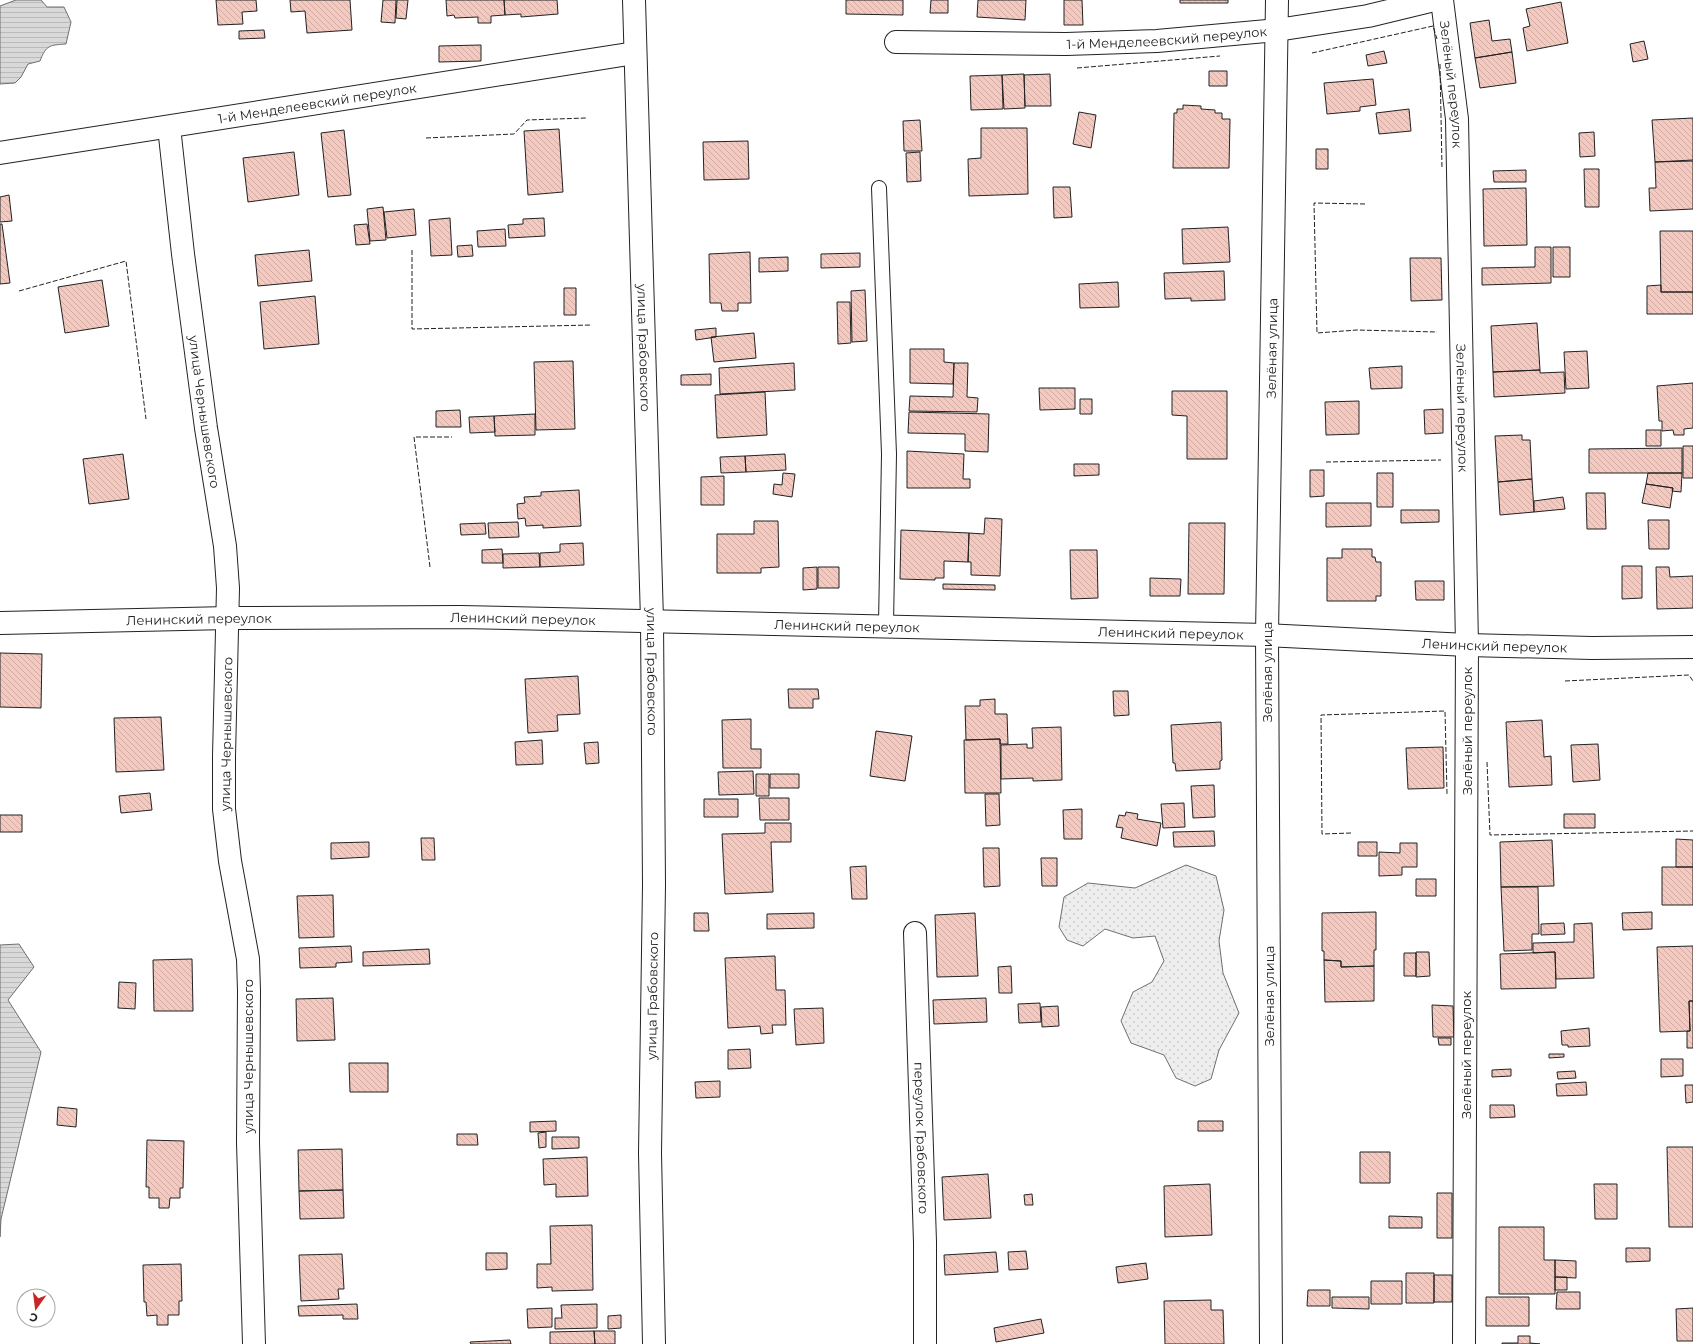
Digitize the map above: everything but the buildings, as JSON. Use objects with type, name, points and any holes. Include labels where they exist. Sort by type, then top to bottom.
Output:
[{"type":"street","name":"улица Грабовского","points":[[634,0],[652,620],[654,885],[650,1153],[654,1344]]},
{"type":"street","name":"Зелёная улица","points":[[1271,1344],[1267,635],[1277,0]]},
{"type":"street","name":"1-й Менделеевский переулок","points":[[896,42],[1066,44],[1157,40],[1277,30],[1368,16],[1434,0]]},
{"type":"street","name":"Зелёный переулок","points":[[1442,0],[1457,119],[1467,645],[1464,1344]]},
{"type":"street","name":"1-й Менделеевский переулок","points":[[0,153],[635,53]]},
{"type":"street","name":"улица Чернышевского","points":[[169,127],[206,428],[224,546],[228,618],[224,809],[230,861],[248,959],[248,1143],[254,1344]]},
{"type":"street","name":"Ленинский переулок","points":[[0,623],[228,618],[460,617],[886,625],[1267,635],[1467,645],[1592,648],[1693,647]]},
{"type":"street","name":"переулок Грабовского","points":[[915,932],[925,1242],[926,1344]]},
{"type":"lane","points":[[879,188],[889,454],[886,625]]},
{"type":"shaded area","points":[[16,0],[41,0],[47,7],[64,7],[71,22],[66,44],[49,47],[44,52],[40,61],[28,64],[21,77],[15,83],[0,84],[0,6]]},
{"type":"shaded area","points":[[1186,865],[1216,876],[1224,910],[1219,941],[1223,973],[1239,1013],[1219,1050],[1211,1079],[1195,1086],[1176,1078],[1164,1055],[1131,1043],[1121,1021],[1133,992],[1152,982],[1164,961],[1155,936],[1133,938],[1105,929],[1083,946],[1067,940],[1059,927],[1064,897],[1088,883],[1135,888]]},
{"type":"shaded area","points":[[19,944],[34,967],[8,1000],[41,1052],[1,1219],[0,1237],[0,945]]},
{"type":"fence","points":[[1312,53],[1433,26],[1437,39]]},
{"type":"fence","points":[[1077,68],[1220,56]]},
{"type":"fence","points":[[1440,64],[1442,168]]},
{"type":"fence","points":[[426,138],[514,134],[527,120],[586,118]]},
{"type":"fence","points":[[1365,204],[1314,203],[1317,333],[1357,330],[1437,332]]},
{"type":"fence","points":[[412,250],[412,329],[592,325]]},
{"type":"fence","points":[[19,291],[126,261],[146,419]]},
{"type":"fence","points":[[430,567],[414,437],[452,437]]},
{"type":"fence","points":[[1326,462],[1441,460]]},
{"type":"fence","points":[[1565,681],[1689,675],[1693,681]]},
{"type":"fence","points":[[1351,833],[1322,834],[1321,715],[1445,711],[1447,794]]},
{"type":"fence","points":[[1487,762],[1490,835],[1693,831]]}]
